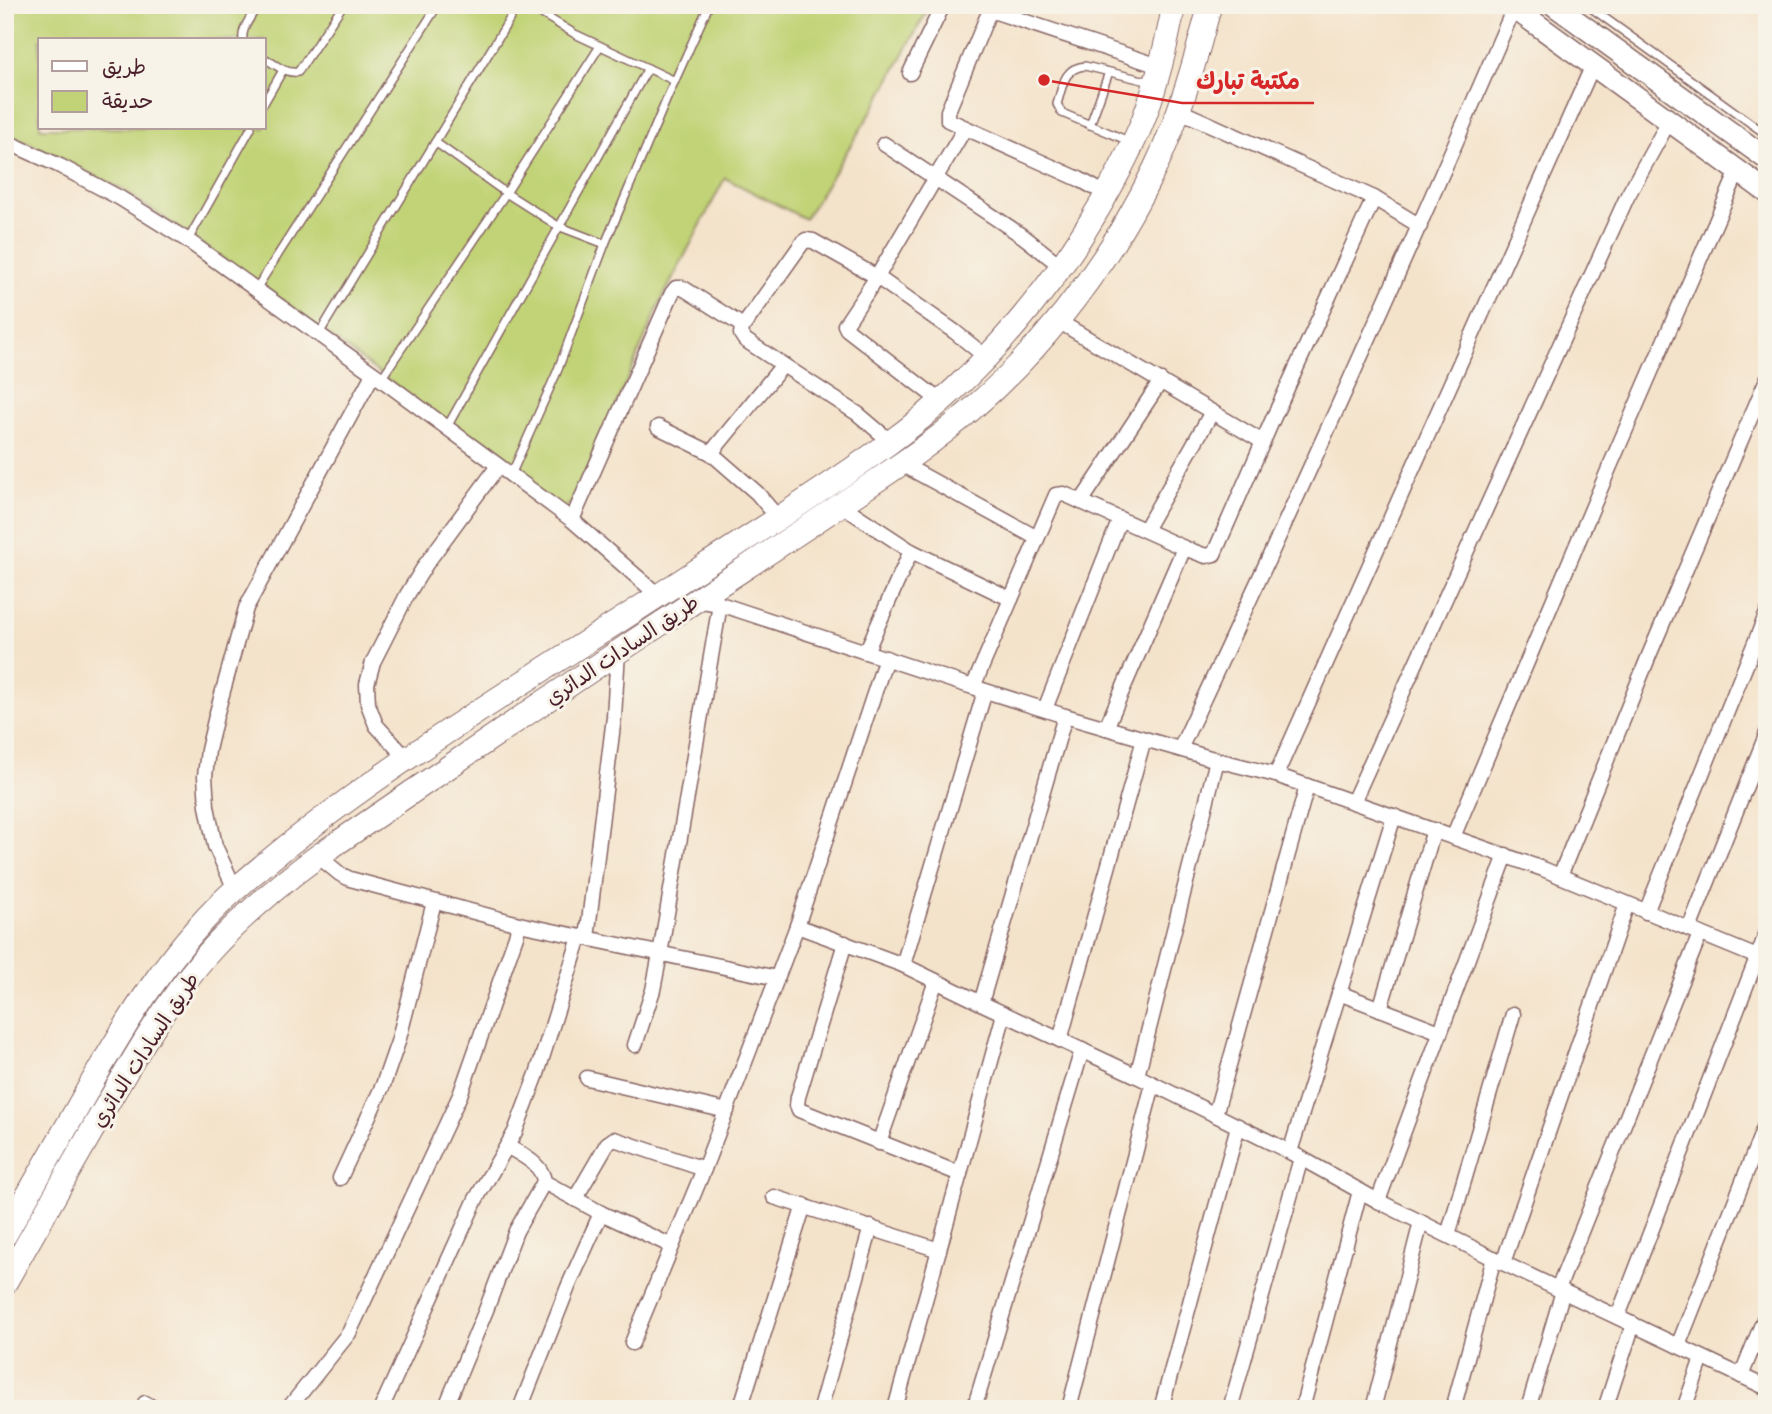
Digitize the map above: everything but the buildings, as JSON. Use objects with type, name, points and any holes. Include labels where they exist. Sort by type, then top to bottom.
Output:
[{"type":"highway","name":"طريق السادات الدائري","points":[[5,1235],[138,1005],[183,944],[235,890],[303,834],[406,758],[659,596],[891,442],[940,401],[986,357],[1061,266],[1107,194],[1144,118],[1174,5]]},
{"type":"highway","name":"طريق السادات الدائري","points":[[5,1283],[121,1080],[178,992],[237,923],[286,879],[318,856],[618,651],[902,464],[953,425],[1001,383],[1058,321],[1095,272],[1127,221],[1156,167],[1180,111],[1210,5]]},
{"type":"highway","points":[[438,737],[435,754],[443,762],[453,764]]},
{"type":"main road","points":[[1554,5],[1767,159]]},
{"type":"main road","points":[[1512,6],[1767,192]]},
{"type":"street","points":[[910,73],[943,5]]},
{"type":"street","points":[[1180,749],[1265,569],[1420,226],[1512,6]]},
{"type":"street","points":[[1107,194],[948,120],[948,111],[989,13],[1012,11],[1157,75]]},
{"type":"street","points":[[1276,775],[1593,65]]},
{"type":"street","points":[[1180,111],[1374,198],[1420,226]]},
{"type":"street","points":[[1353,802],[1627,197],[1669,121]]},
{"type":"street","points":[[940,401],[846,327],[846,321],[877,276],[965,128]]},
{"type":"street","points":[[5,141],[120,198],[187,240],[572,520],[659,596]]},
{"type":"street","points":[[884,144],[1024,237],[1061,266]]},
{"type":"street","points":[[1453,837],[1738,171]]},
{"type":"street","points":[[903,965],[979,689],[1011,598],[1056,495],[1064,494],[1184,548],[1206,556],[1214,554],[1374,198]]},
{"type":"street","points":[[891,442],[858,414],[745,340],[741,331],[806,240],[813,241],[877,276],[986,357]]},
{"type":"street","points":[[572,520],[645,352],[676,288],[683,288],[743,326]]},
{"type":"street","points":[[1058,321],[1263,442]]},
{"type":"street","points":[[711,453],[783,365]]},
{"type":"street","points":[[235,890],[215,846],[207,806],[205,776],[216,716],[246,608],[377,376]]},
{"type":"street","points":[[1560,876],[1650,653],[1767,379]]},
{"type":"street","points":[[1081,502],[1161,381]]},
{"type":"street","points":[[1145,530],[1212,412]]},
{"type":"street","points":[[658,427],[711,453],[757,493],[778,518]]},
{"type":"street","points":[[902,464],[1037,538]]},
{"type":"street","points":[[406,758],[376,725],[368,704],[368,684],[373,662],[426,564],[498,466]]},
{"type":"street","points":[[841,505],[911,551],[1011,598]]},
{"type":"street","points":[[1045,709],[1120,519]]},
{"type":"street","points":[[1106,728],[1184,548]]},
{"type":"street","points":[[866,652],[911,551]]},
{"type":"street","points":[[696,600],[720,604],[1065,716],[1276,775],[1506,855],[1762,959]]},
{"type":"street","points":[[635,1045],[653,990],[660,954],[720,604]]},
{"type":"street","points":[[1646,912],[1767,613]]},
{"type":"street","points":[[381,1409],[476,1199],[515,1132],[584,938],[614,717],[618,651]]},
{"type":"street","points":[[632,1343],[727,1111],[797,926],[886,659]]},
{"type":"street","points":[[981,1003],[1065,716]]},
{"type":"street","points":[[1528,1409],[1561,1290],[1767,733]]},
{"type":"street","points":[[1060,1040],[1144,739]]},
{"type":"street","points":[[1138,1076],[1217,760]]},
{"type":"street","points":[[1215,1115],[1307,786]]},
{"type":"street","points":[[1230,1409],[1339,993],[1394,816]]},
{"type":"street","points":[[1380,1009],[1434,830]]},
{"type":"street","points":[[1378,1200],[1506,855]]},
{"type":"street","points":[[318,856],[350,879],[434,902],[519,924],[777,978]]},
{"type":"street","points":[[340,1178],[383,1085],[398,1042],[434,902]]},
{"type":"street","points":[[1453,1409],[1499,1261],[1627,904]]},
{"type":"street","points":[[288,1409],[349,1333],[460,1095],[519,924]]},
{"type":"street","points":[[797,926],[903,965],[1138,1076],[1499,1261],[1767,1388]]},
{"type":"street","points":[[1618,1316],[1762,959],[1767,932]]},
{"type":"street","points":[[845,943],[797,1105],[802,1112],[960,1174]]},
{"type":"street","points":[[879,1143],[936,981]]},
{"type":"street","points":[[1339,993],[1440,1032]]},
{"type":"street","points":[[895,1409],[1004,1014]]},
{"type":"street","points":[[1448,1235],[1513,1014]]},
{"type":"street","points":[[974,1409],[1082,1050]]},
{"type":"street","points":[[587,1077],[727,1111]]},
{"type":"street","points":[[1069,1409],[1153,1084]]},
{"type":"street","points":[[1678,1346],[1767,1120]]},
{"type":"street","points":[[1161,1409],[1238,1126]]},
{"type":"street","points":[[575,1199],[607,1144],[614,1139],[704,1169]]},
{"type":"street","points":[[445,1409],[516,1231],[544,1182],[542,1172],[536,1165],[507,1146]]},
{"type":"street","points":[[544,1182],[601,1213],[672,1246]]},
{"type":"street","points":[[1302,1409],[1360,1191]]},
{"type":"street","points":[[774,1196],[939,1250]]},
{"type":"street","points":[[743,1409],[742,1403],[804,1205]]},
{"type":"street","points":[[520,1409],[568,1287],[601,1213]]},
{"type":"street","points":[[1373,1409],[1421,1222]]},
{"type":"street","points":[[820,1409],[871,1227]]},
{"type":"street","points":[[1741,1376],[1767,1312]]},
{"type":"street","points":[[1605,1409],[1633,1324]]},
{"type":"street","points":[[1684,1409],[1702,1357]]},
{"type":"lane","points":[[243,38],[242,34],[258,5]]},
{"type":"lane","points":[[266,59],[283,70],[298,72],[343,5]]},
{"type":"lane","points":[[256,289],[438,5]]},
{"type":"lane","points":[[318,335],[518,5]]},
{"type":"lane","points":[[527,5],[575,34],[675,80]]},
{"type":"lane","points":[[511,476],[557,372],[605,244],[709,5]]},
{"type":"lane","points":[[1587,5],[1767,135]]},
{"type":"lane","points":[[377,376],[506,192],[600,46]]},
{"type":"lane","points":[[1133,143],[1065,115],[1057,104],[1067,73],[1074,68],[1085,66],[1109,72],[1157,75]]},
{"type":"lane","points":[[446,427],[648,68]]},
{"type":"lane","points":[[266,100],[283,70]]},
{"type":"lane","points":[[1090,125],[1109,72]]},
{"type":"lane","points":[[187,240],[250,130]]},
{"type":"lane","points":[[435,142],[558,226],[605,244]]},
{"type":"green space","points":[[5,5],[930,5],[881,96],[805,219],[725,178],[660,303],[577,497],[563,510],[265,288],[125,191],[27,142],[5,134]]},
{"type":"place","name":"مكتبة تبارك","points":[[1044,80]]}]
